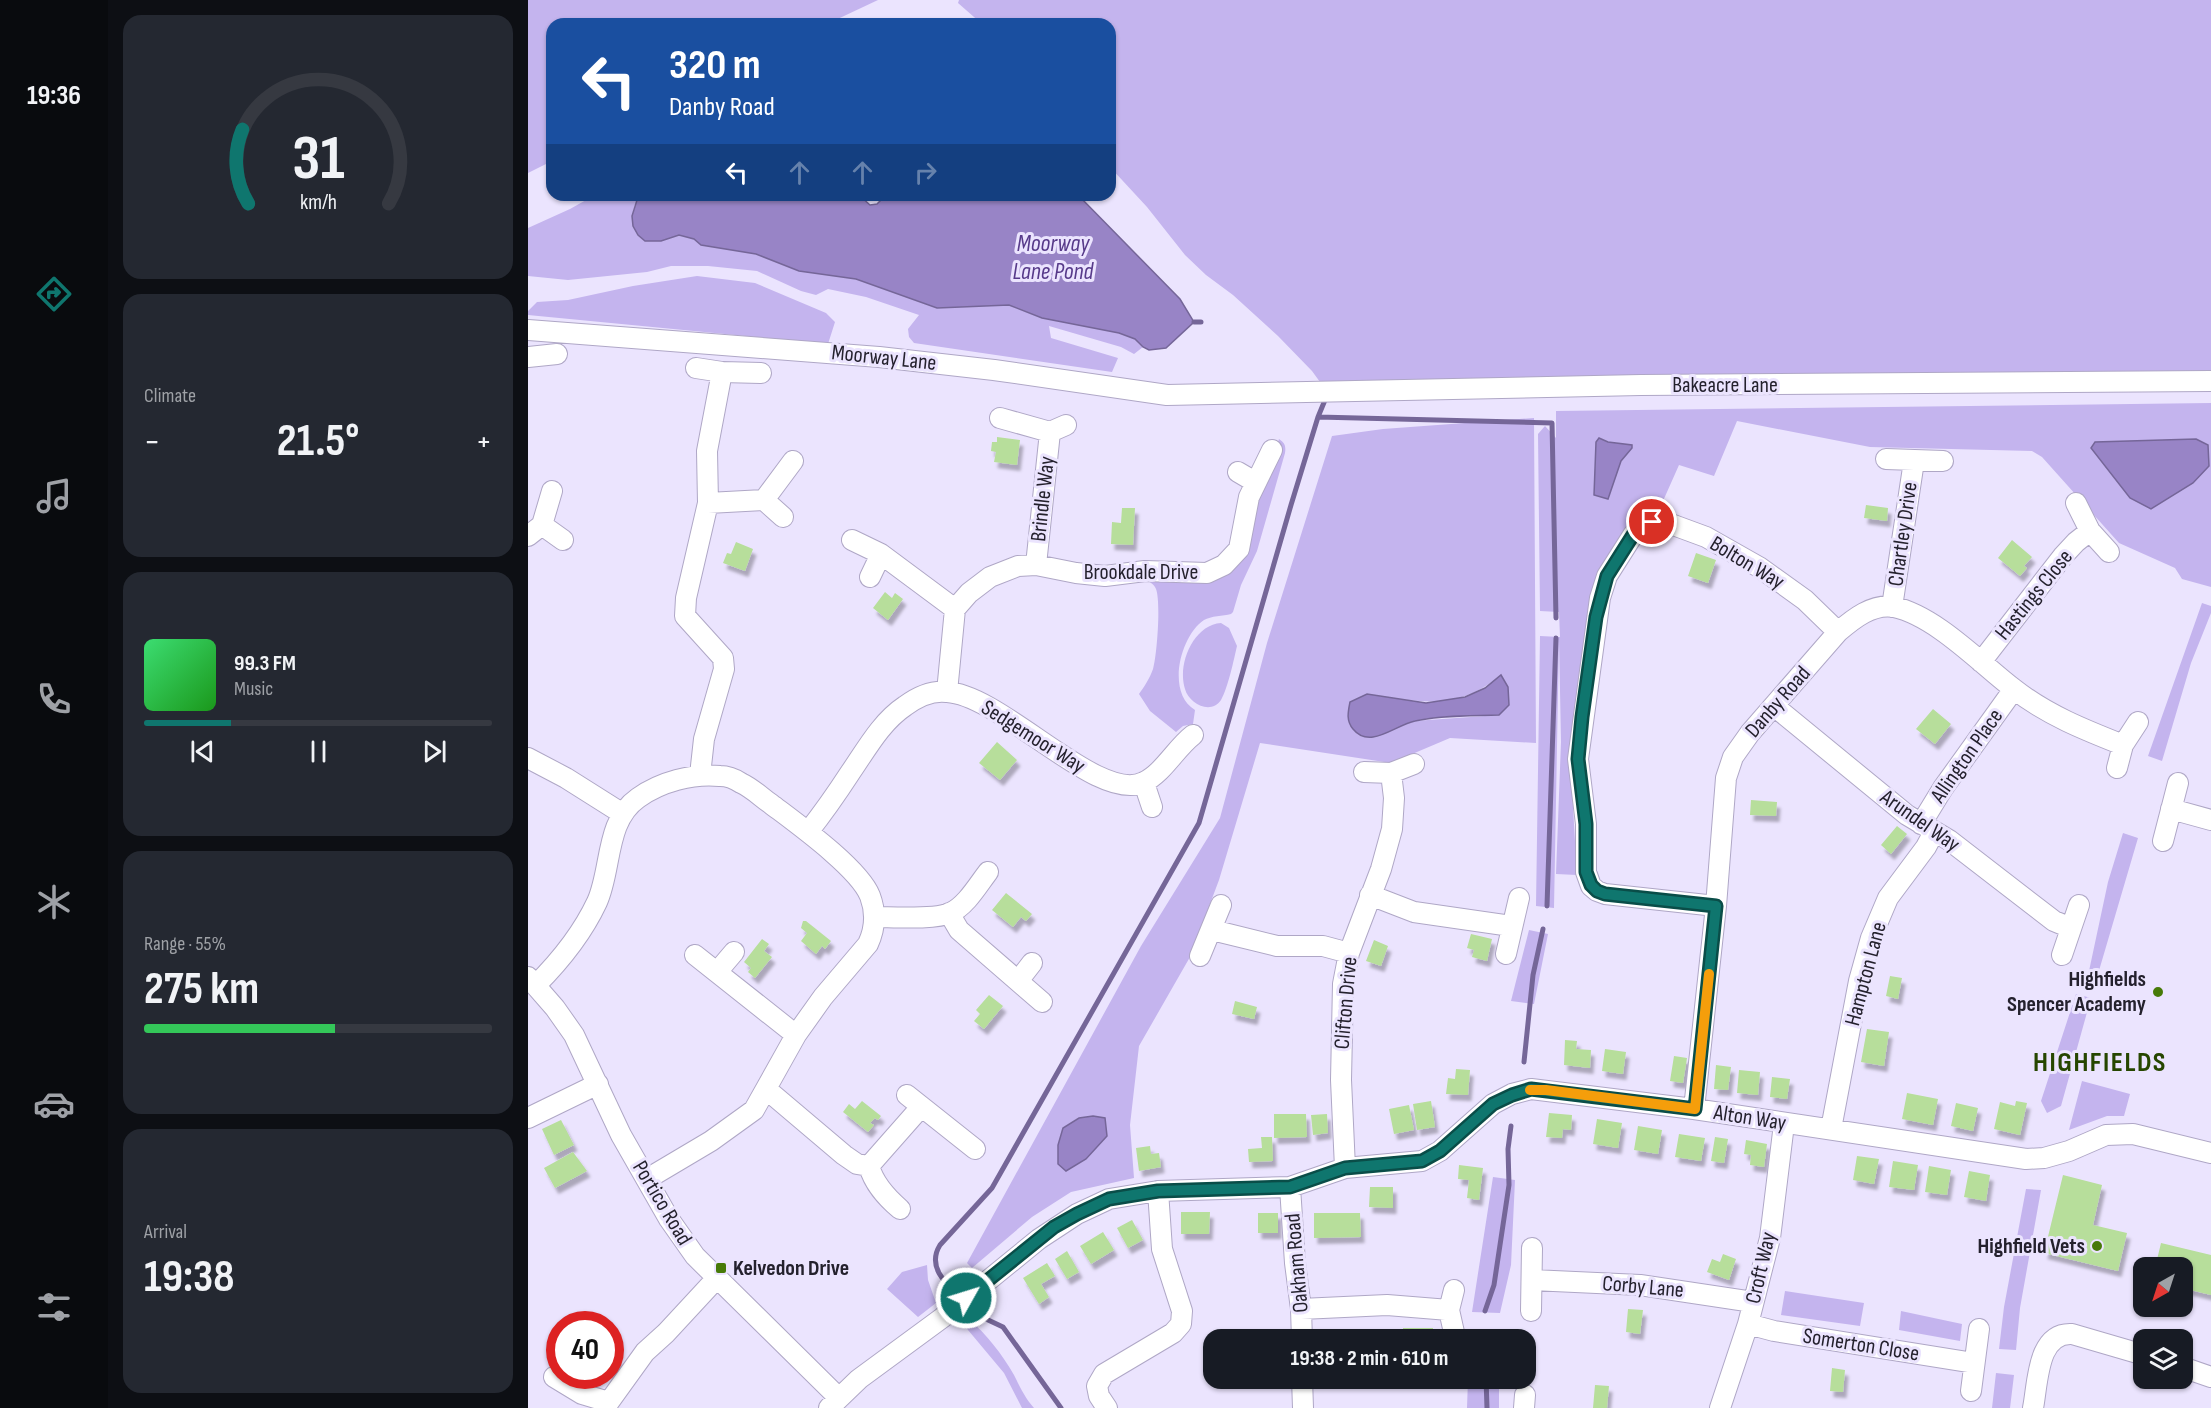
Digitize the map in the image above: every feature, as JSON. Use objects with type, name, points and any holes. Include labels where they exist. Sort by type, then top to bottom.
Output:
[{"type":"street","name":"Moorway Lane","points":[[528,330],[879,357],[994,369],[1167,395],[1239,393]]},
{"type":"street","points":[[528,357],[557,354]]},
{"type":"street","points":[[696,368],[722,372],[761,373]]},
{"type":"street","points":[[700,775],[704,739],[724,669],[723,658],[685,616],[686,598],[708,503],[707,451],[722,372]]},
{"type":"street","name":"Bakeacre Lane","points":[[1239,393],[1653,385],[2211,381]]},
{"type":"street","name":"Brindle Way","points":[[1000,417],[1058,428],[1036,565]]},
{"type":"street","name":"Brookdale Drive","points":[[955,609],[969,593],[990,577],[1018,566],[1036,565],[1105,576],[1145,571],[1207,573],[1224,565],[1239,549],[1249,498],[1272,450]]},
{"type":"street","points":[[1886,459],[1943,461]]},
{"type":"street","points":[[764,500],[793,461]]},
{"type":"street","name":"Chartley Drive","points":[[1892,607],[1914,461]]},
{"type":"street","points":[[1238,472],[1255,482]]},
{"type":"street","points":[[552,491],[535,531],[563,540]]},
{"type":"street","points":[[708,503],[764,500],[783,517]]},
{"type":"street","name":"Hastings Close","points":[[2076,503],[2090,531],[2109,552]]},
{"type":"street","name":"Bolton Way","points":[[1716,906],[1605,894],[1597,891],[1591,885],[1586,872],[1586,824],[1578,759],[1596,617],[1607,576],[1633,535],[1643,524],[1668,523],[1706,537],[1759,567],[1804,600],[1838,632]]},
{"type":"street","name":"Hastings Close","points":[[1981,662],[2063,556],[2090,531]]},
{"type":"street","points":[[852,540],[881,554],[955,609],[947,692]]},
{"type":"street","points":[[870,577],[881,554]]},
{"type":"street","points":[[1892,607],[1932,625],[2042,709],[2082,729],[2123,745]]},
{"type":"street","name":"Danby Road","points":[[1695,1109],[1716,906],[1726,778],[1733,757],[1750,733],[1838,632],[1854,618],[1871,610],[1892,607]]},
{"type":"street","name":"Allington Place","points":[[1928,828],[1943,788],[2014,689]]},
{"type":"street","name":"Sedgemoor Way","points":[[808,832],[876,735],[902,707],[924,694],[947,692],[970,698],[1001,714],[1082,768],[1101,778],[1127,786],[1144,783]]},
{"type":"street","name":"Arundel Way","points":[[1774,706],[1907,815],[1949,840],[2054,921],[2071,928]]},
{"type":"street","points":[[2117,768],[2123,745],[2138,722]]},
{"type":"street","points":[[1152,807],[1144,783],[1156,773],[1180,744],[1193,735]]},
{"type":"street","points":[[528,758],[566,778],[623,814]]},
{"type":"street","points":[[1364,772],[1390,773],[1414,764]]},
{"type":"street","name":"Clifton Drive","points":[[1345,1168],[1341,1070],[1343,984],[1349,953],[1381,869],[1392,829],[1394,798],[1390,773]]},
{"type":"street","points":[[532,981],[569,951],[598,901],[616,827],[623,814],[637,798],[664,784],[700,775],[720,776],[743,783],[808,832],[859,878],[870,896],[874,917],[872,935],[868,944],[823,997],[796,1035],[754,1110],[736,1125],[647,1179]]},
{"type":"street","points":[[2163,841],[2178,783]]},
{"type":"street","points":[[2171,810],[2211,820]]},
{"type":"street","name":"Hampton Lane","points":[[1831,1129],[1859,981],[1871,938],[1888,898],[1926,847],[1928,828]]},
{"type":"street","points":[[874,917],[949,914],[963,903],[988,872]]},
{"type":"street","points":[[1371,895],[1414,912],[1511,926]]},
{"type":"street","points":[[1506,954],[1519,898]]},
{"type":"street","points":[[1200,956],[1221,905]]},
{"type":"street","points":[[2062,955],[2079,905]]},
{"type":"street","points":[[949,914],[960,930],[1042,1002]]},
{"type":"street","points":[[1212,930],[1277,946],[1323,946],[1349,953]]},
{"type":"street","points":[[717,972],[734,952]]},
{"type":"street","points":[[695,955],[796,1035]]},
{"type":"street","points":[[1018,981],[1032,963]]},
{"type":"street","name":"Portico Road","points":[[532,981],[574,1035],[621,1135],[695,1257],[813,1371],[834,1403]]},
{"type":"street","points":[[528,1118],[598,1084]]},
{"type":"street","points":[[766,1089],[844,1155],[858,1164],[869,1166]]},
{"type":"street","name":"Alton Way","points":[[834,1403],[916,1335],[925,1331],[1039,1239],[1077,1214],[1109,1199],[1158,1191],[1290,1187],[1345,1168],[1422,1161],[1440,1151],[1493,1104],[1531,1089],[1695,1109],[1784,1124],[2033,1159],[2069,1151],[2106,1135],[2124,1134],[2160,1139],[2211,1153]]},
{"type":"street","points":[[869,1166],[914,1101],[975,1149]]},
{"type":"street","name":"Croft Way","points":[[1720,1408],[1748,1324],[1770,1238],[1784,1124]]},
{"type":"street","points":[[869,1166],[872,1176],[885,1197],[900,1209]]},
{"type":"street","name":"Oakham Road","points":[[1290,1187],[1302,1329]]},
{"type":"street","points":[[1107,1408],[1099,1395],[1097,1386],[1104,1374],[1173,1333],[1181,1324],[1182,1311],[1162,1249],[1158,1191]]},
{"type":"street","points":[[1531,1311],[1532,1248]]},
{"type":"street","points":[[574,1389],[610,1405],[645,1352],[666,1333],[716,1279]]},
{"type":"street","name":"Corby Lane","points":[[1532,1280],[1640,1285],[1753,1302]]},
{"type":"street","points":[[1453,1329],[1449,1310],[1454,1290]]},
{"type":"street","points":[[1301,1309],[1387,1305],[1449,1310]]},
{"type":"street","name":"Somerton Close","points":[[1748,1324],[1774,1331],[1974,1363]]},
{"type":"street","points":[[1971,1391],[1979,1329]]},
{"type":"street","points":[[2033,1408],[2046,1346],[2054,1338],[2064,1333],[2072,1334],[2133,1352]]},
{"type":"street","points":[[2193,1371],[2211,1377]]},
{"type":"street","points":[[1302,1389],[1302,1408]]},
{"type":"shaded area","points":[[528,0],[878,0],[840,18],[546,18],[546,164],[528,173]]},
{"type":"shaded area","points":[[959,0],[2211,0],[2211,380],[1320,382],[1278,336],[1185,255],[1147,207],[1116,173],[1116,18],[975,18],[958,3]]},
{"type":"shaded area","points":[[584,201],[637,201],[633,215],[638,235],[661,241],[679,235],[694,239],[701,245],[756,254],[799,271],[856,279],[937,308],[1009,305],[1042,318],[1119,333],[1135,339],[1143,347],[1134,354],[1121,347],[1049,326],[1051,338],[1118,358],[1112,372],[914,343],[909,337],[908,329],[919,315],[866,297],[828,289],[816,295],[801,291],[757,271],[708,266],[671,266],[647,272],[568,280],[528,276],[528,228]]},
{"type":"shaded area","points":[[697,276],[755,283],[826,313],[835,322],[828,344],[528,315],[528,311],[537,302],[568,300],[633,286]]},
{"type":"shaded area","points":[[2211,403],[2211,587],[2182,579],[2175,568],[2119,543],[2042,457],[2032,451],[1870,447],[1737,421],[1714,476],[1679,465],[1659,510],[1636,517],[1598,575],[1589,605],[1570,756],[1577,875],[1556,874],[1561,742],[1559,639],[1554,908],[1536,906],[1540,636],[1560,637],[1559,612],[1540,611],[1538,434],[1545,426],[1556,438],[1556,411]],"holes":[[[1596,442],[1631,445],[1632,448],[1621,461],[1596,456]]]},
{"type":"shaded area","points":[[1534,418],[1536,743],[1450,738],[1391,763],[1260,743],[1219,880],[1190,957],[1139,1046],[1130,1125],[1134,1178],[1071,1192],[1032,1217],[972,1268],[967,1263],[1141,946],[1220,818],[1267,643],[1332,436],[1383,429]],"holes":[[[1501,675],[1499,715],[1414,721],[1367,694],[1421,701],[1453,699],[1469,695]],[[1093,1116],[1107,1136],[1086,1159],[1063,1128],[1078,1118]]]},
{"type":"shaded area","points":[[1279,439],[1285,445],[1285,453],[1257,551],[1241,585],[1233,612],[1204,620],[1188,638],[1183,651],[1179,678],[1181,691],[1186,702],[1195,710],[1193,724],[1183,726],[1176,732],[1150,711],[1139,694],[1153,669],[1158,629],[1156,589],[1146,580],[1211,578],[1253,514]]},
{"type":"shaded area","points":[[2202,603],[2211,606],[2211,613],[2191,663],[2162,761],[2148,756]]},
{"type":"shaded area","points":[[1221,623],[1229,628],[1237,646],[1221,700],[1212,707],[1201,706],[1191,699],[1185,689],[1183,669],[1185,658],[1195,638],[1202,631],[1211,625]]},
{"type":"shaded area","points":[[2123,833],[2138,838],[2098,974],[2089,971],[2108,882]]},
{"type":"shaded area","points":[[1529,930],[1548,934],[1534,1004],[1511,1001]]},
{"type":"shaded area","points":[[2076,994],[2091,998],[2061,1106],[2047,1113],[2041,1101]]},
{"type":"shaded area","points":[[2082,1081],[2130,1094],[2124,1116],[2107,1116],[2069,1130]]},
{"type":"shaded area","points":[[1493,1177],[1515,1180],[1511,1265],[1500,1313],[1472,1312]]},
{"type":"shaded area","points":[[2026,1189],[2041,1190],[2020,1308],[2016,1350],[1999,1349],[2004,1307]]},
{"type":"shaded area","points":[[927,1265],[928,1280],[936,1303],[918,1317],[887,1289],[902,1272]]},
{"type":"shaded area","points":[[1785,1291],[1864,1303],[1860,1326],[1781,1315]]},
{"type":"shaded area","points":[[1901,1311],[1962,1324],[1960,1341],[1899,1330]]},
{"type":"shaded area","points":[[969,1319],[999,1352],[1034,1408],[1022,1408],[1004,1373],[968,1330],[964,1323]]},
{"type":"shaded area","points":[[1996,1373],[2014,1375],[2010,1408],[1992,1408]]},
{"type":"shaded area","points":[[1468,1389],[1499,1389],[1499,1408],[1467,1408]]},
{"type":"water","name":"Moorway Lane Pond","points":[[637,201],[866,201],[870,205],[880,201],[1084,201],[1180,299],[1194,322],[1166,348],[1149,350],[1135,339],[1119,333],[1042,318],[1009,305],[937,308],[856,279],[799,271],[756,254],[701,245],[694,239],[679,235],[661,241],[645,241],[633,226],[632,216]]},
{"type":"water","points":[[1599,438],[1608,442],[1632,445],[1621,461],[1608,499],[1594,495],[1596,442]]},
{"type":"water","points":[[2196,439],[2208,445],[2209,466],[2193,483],[2151,509],[2130,498],[2091,448],[2095,442]]},
{"type":"water","points":[[1501,675],[1508,687],[1509,705],[1499,715],[1425,719],[1407,723],[1375,737],[1360,735],[1348,720],[1350,702],[1367,694],[1426,703],[1465,697],[1485,688]]},
{"type":"water","points":[[1093,1116],[1105,1118],[1107,1136],[1086,1159],[1066,1171],[1058,1164],[1058,1145],[1063,1128],[1079,1118]]},
{"type":"building","points":[[997,437],[1020,440],[1017,465],[994,462],[996,452],[991,451],[992,442],[997,442]]},
{"type":"building","points":[[1866,505],[1888,508],[1887,521],[1864,518]]},
{"type":"building","points":[[1122,508],[1135,508],[1133,545],[1111,544],[1112,522],[1121,523]]},
{"type":"building","points":[[2012,540],[2032,557],[2024,566],[2027,568],[2020,576],[1998,558]]},
{"type":"building","points":[[736,542],[753,549],[745,571],[723,563],[727,553],[731,554]]},
{"type":"building","points":[[1696,553],[1716,560],[1708,583],[1688,576]]},
{"type":"building","points":[[885,592],[892,598],[895,593],[903,599],[888,620],[873,608]]},
{"type":"building","points":[[1933,709],[1951,724],[1935,744],[1916,729]]},
{"type":"building","points":[[997,742],[1017,760],[1000,780],[979,763]]},
{"type":"building","points":[[1751,800],[1777,802],[1776,816],[1750,815]]},
{"type":"building","points":[[1897,826],[1907,834],[1891,854],[1881,845]]},
{"type":"building","points":[[1006,893],[1032,914],[1026,921],[1021,917],[1013,927],[992,910]]},
{"type":"building","points":[[803,921],[831,941],[825,949],[822,946],[816,954],[801,941],[807,933],[801,928]]},
{"type":"building","points":[[1471,934],[1492,939],[1487,961],[1472,957],[1474,950],[1467,948]]},
{"type":"building","points":[[762,939],[769,944],[764,951],[772,957],[755,978],[748,972],[751,968],[744,962]]},
{"type":"building","points":[[1374,940],[1388,946],[1381,966],[1366,961]]},
{"type":"building","points":[[1890,976],[1902,978],[1898,999],[1886,996]]},
{"type":"building","points":[[989,995],[1003,1006],[984,1029],[974,1021],[980,1014],[976,1010]]},
{"type":"building","points":[[1235,1001],[1257,1007],[1254,1019],[1232,1014]]},
{"type":"building","points":[[1867,1029],[1889,1032],[1884,1066],[1861,1062]]},
{"type":"building","points":[[1565,1040],[1577,1041],[1576,1049],[1591,1050],[1590,1068],[1564,1065]]},
{"type":"building","points":[[1605,1049],[1626,1052],[1623,1074],[1602,1071]]},
{"type":"building","points":[[1674,1056],[1687,1058],[1683,1083],[1670,1081]]},
{"type":"building","points":[[1716,1065],[1731,1067],[1728,1090],[1714,1089]]},
{"type":"building","points":[[1456,1069],[1470,1070],[1468,1095],[1446,1094],[1448,1078],[1455,1079]]},
{"type":"building","points":[[1739,1070],[1760,1072],[1758,1095],[1737,1093]]},
{"type":"building","points":[[1772,1077],[1790,1079],[1787,1099],[1770,1097]]},
{"type":"building","points":[[1907,1093],[1938,1099],[1933,1125],[1902,1119]]},
{"type":"building","points":[[862,1101],[881,1116],[870,1123],[874,1125],[868,1132],[843,1112],[849,1104],[855,1109]]},
{"type":"building","points":[[1431,1101],[1435,1127],[1417,1130],[1413,1104]]},
{"type":"building","points":[[2016,1101],[2027,1103],[2020,1135],[1994,1129],[2000,1102],[2015,1106]]},
{"type":"building","points":[[1956,1103],[1978,1108],[1973,1131],[1951,1126]]},
{"type":"building","points":[[1409,1105],[1414,1130],[1394,1134],[1389,1109]]},
{"type":"building","points":[[1549,1113],[1572,1115],[1571,1130],[1563,1129],[1562,1138],[1546,1137]]},
{"type":"building","points":[[1274,1114],[1306,1114],[1307,1137],[1274,1138]]},
{"type":"building","points":[[1327,1114],[1328,1133],[1313,1135],[1311,1115]]},
{"type":"building","points":[[1597,1119],[1622,1123],[1618,1148],[1593,1144]]},
{"type":"building","points":[[561,1120],[574,1145],[554,1155],[542,1129]]},
{"type":"building","points":[[1638,1126],[1662,1130],[1658,1154],[1634,1150]]},
{"type":"building","points":[[1679,1134],[1705,1138],[1701,1161],[1675,1157]]},
{"type":"building","points":[[1261,1137],[1272,1137],[1273,1161],[1249,1162],[1248,1149],[1262,1148]]},
{"type":"building","points":[[1715,1137],[1728,1139],[1724,1163],[1711,1161]]},
{"type":"building","points":[[1746,1140],[1767,1144],[1764,1167],[1750,1165],[1751,1155],[1744,1154]]},
{"type":"building","points":[[1150,1146],[1151,1154],[1159,1153],[1161,1167],[1139,1171],[1136,1148]]},
{"type":"building","points":[[573,1152],[587,1171],[555,1188],[544,1168]]},
{"type":"building","points":[[1857,1156],[1879,1159],[1874,1184],[1853,1180]]},
{"type":"building","points":[[1893,1161],[1918,1165],[1914,1190],[1889,1187]]},
{"type":"building","points":[[1459,1165],[1483,1168],[1479,1200],[1467,1198],[1469,1180],[1458,1179]]},
{"type":"building","points":[[1929,1166],[1951,1170],[1947,1195],[1925,1192]]},
{"type":"building","points":[[1969,1171],[1990,1175],[1986,1201],[1964,1197]]},
{"type":"building","points":[[2063,1175],[2102,1185],[2093,1225],[2127,1233],[2118,1271],[2044,1253]]},
{"type":"building","points":[[1370,1187],[1393,1187],[1393,1208],[1369,1207]]},
{"type":"building","points":[[1181,1212],[1210,1212],[1209,1234],[1181,1234]]},
{"type":"building","points":[[1258,1213],[1278,1213],[1278,1233],[1258,1233]]},
{"type":"building","points":[[1314,1213],[1360,1213],[1361,1237],[1314,1238]]},
{"type":"building","points":[[1132,1220],[1143,1240],[1128,1248],[1117,1228]]},
{"type":"building","points":[[1103,1232],[1114,1250],[1091,1264],[1080,1246]]},
{"type":"building","points":[[2161,1243],[2211,1255],[2211,1295],[2193,1291],[2193,1257],[2158,1257]]},
{"type":"building","points":[[1067,1251],[1079,1272],[1067,1279],[1055,1259]]},
{"type":"building","points":[[1723,1254],[1736,1259],[1729,1280],[1707,1272],[1712,1259],[1720,1262]]},
{"type":"building","points":[[1047,1263],[1055,1276],[1041,1284],[1049,1297],[1039,1304],[1023,1278]]},
{"type":"building","points":[[1628,1309],[1643,1310],[1640,1334],[1626,1332]]},
{"type":"building","points":[[1403,1328],[1433,1328],[1433,1329]]},
{"type":"building","points":[[1832,1368],[1845,1370],[1843,1392],[1830,1391]]},
{"type":"building","points":[[1595,1385],[1609,1386],[1607,1408],[1593,1408]]},
{"type":"waterway","points":[[1194,322],[1201,322]]},
{"type":"waterway","points":[[960,1297],[948,1286],[936,1267],[936,1253],[940,1245],[992,1188],[1199,823],[1291,505],[1325,400]]},
{"type":"waterway","points":[[1318,417],[1552,423],[1556,618]]},
{"type":"waterway","points":[[1547,906],[1556,638]]},
{"type":"waterway","points":[[1524,1062],[1533,975],[1543,929]]},
{"type":"waterway","points":[[1485,1311],[1494,1285],[1509,1185],[1508,1149],[1511,1126]]},
{"type":"waterway","points":[[966,1303],[986,1319],[1003,1327],[1061,1408]]},
{"type":"waterway","points":[[1486,1389],[1487,1408]]},
{"type":"slow traffic","points":[[1530,1090],[1546,1090],[1695,1109],[1709,974]]},
{"type":"place","name":"Highfields Spencer Academy","points":[[2158,992]]},
{"type":"place","name":"Highfield Vets","points":[[2097,1246]]},
{"type":"place","name":"Kelvedon Drive","points":[[721,1268]]},
{"type":"district","name":"HIGHFIELDS","points":[[2100,1062]]},
{"type":"route","points":[[966,1298],[1054,1227],[1109,1199],[1158,1191],[1290,1187],[1345,1168],[1422,1161],[1440,1151],[1493,1104],[1531,1089],[1695,1109],[1716,906],[1605,894],[1597,891],[1591,885],[1586,872],[1586,824],[1578,759],[1596,617],[1607,576],[1633,535],[1643,524],[1652,522]]}]
